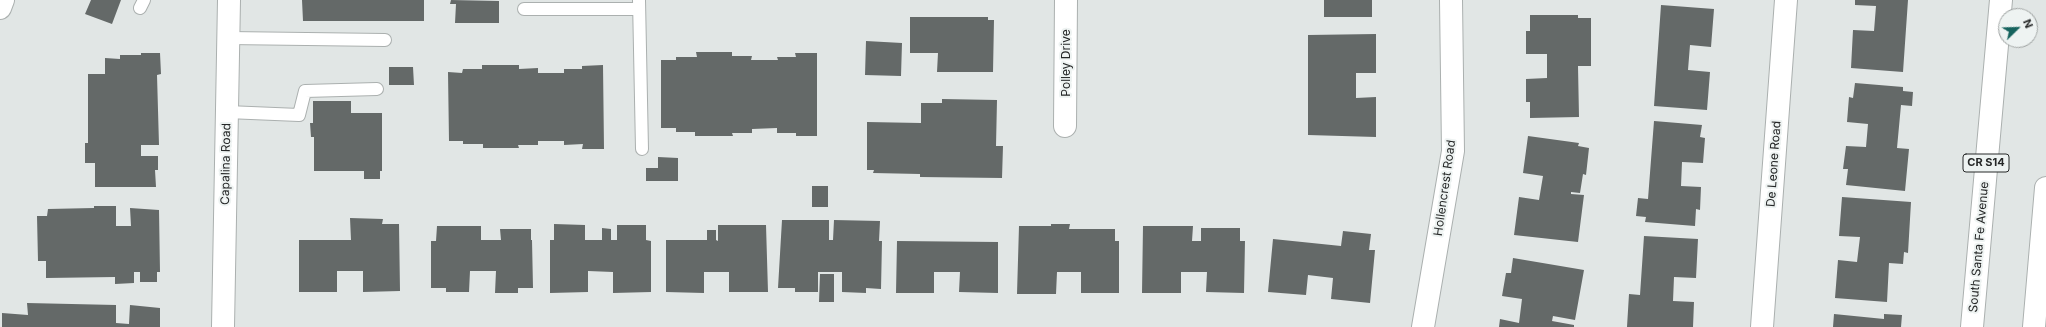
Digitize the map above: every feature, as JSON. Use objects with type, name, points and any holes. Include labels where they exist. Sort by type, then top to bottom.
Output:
[{"type":"main road","points":[[0,8],[3,0]]},
{"type":"main road","name":"Capalina Road","points":[[223,327],[229,0]]},
{"type":"main road","name":"Polley Drive","points":[[1065,126],[1066,0]]},
{"type":"main road","name":"Hollencrest Road","points":[[1423,327],[1453,151],[1451,0]]},
{"type":"main road","name":"De Leone Road","points":[[1762,327],[1786,0]]},
{"type":"main road","name":"South Santa Fe Avenue","points":[[1972,327],[2001,0]]},
{"type":"main road","points":[[2034,327],[2045,214],[2046,188]]},
{"type":"lane","points":[[524,9],[639,4],[642,149]]},
{"type":"lane","points":[[228,38],[385,40]]},
{"type":"lane","points":[[227,112],[299,115],[305,91],[377,89]]},
{"type":"building","points":[[91,0],[121,0],[112,24],[85,14]]},
{"type":"building","points":[[302,0],[424,0],[424,21],[303,21]]},
{"type":"building","points":[[451,0],[499,1],[499,23],[455,23],[456,4],[450,4]]},
{"type":"building","points":[[1324,0],[1372,0],[1372,17],[1324,17]]},
{"type":"building","points":[[1855,0],[1908,0],[1903,72],[1851,68],[1853,30],[1874,31],[1876,6],[1855,5]]},
{"type":"building","points":[[1661,5],[1714,9],[1711,47],[1690,45],[1688,70],[1710,72],[1707,110],[1654,106]]},
{"type":"building","points":[[1530,15],[1578,15],[1578,18],[1591,18],[1591,66],[1578,66],[1579,117],[1530,118],[1530,102],[1526,102],[1526,79],[1547,78],[1547,54],[1526,54],[1526,31],[1530,31]]},
{"type":"building","points":[[910,17],[988,17],[988,20],[994,20],[993,72],[937,72],[938,53],[910,53]]},
{"type":"building","points":[[1376,34],[1376,73],[1356,73],[1356,98],[1376,97],[1376,137],[1308,135],[1308,35]]},
{"type":"building","points":[[866,41],[902,43],[901,76],[865,75]]},
{"type":"building","points":[[696,52],[732,52],[732,56],[752,56],[751,60],[778,60],[777,57],[796,57],[795,53],[817,53],[817,136],[796,136],[796,133],[777,133],[777,128],[752,129],[752,133],[732,133],[733,136],[695,136],[695,132],[676,132],[676,128],[661,128],[661,60],[676,60],[676,57],[697,57]]},
{"type":"building","points":[[141,53],[160,53],[161,74],[157,75],[159,145],[141,145],[141,156],[158,156],[158,170],[155,170],[156,187],[95,187],[95,163],[85,163],[85,143],[88,143],[88,74],[105,74],[105,58],[120,59],[120,55],[141,55]]},
{"type":"building","points":[[482,65],[519,65],[519,69],[538,68],[538,73],[564,73],[564,69],[582,69],[582,66],[603,65],[604,149],[582,149],[583,144],[564,145],[564,141],[538,141],[538,145],[518,145],[519,148],[483,148],[483,144],[463,144],[463,141],[449,141],[448,72],[462,73],[463,69],[482,69]]},
{"type":"building","points":[[389,67],[413,67],[414,85],[389,85]]},
{"type":"building","points":[[1855,83],[1903,87],[1903,91],[1913,92],[1912,106],[1901,105],[1897,148],[1909,149],[1905,191],[1846,185],[1848,169],[1843,169],[1846,146],[1866,147],[1868,124],[1847,122],[1849,97],[1853,98]]},
{"type":"building","points":[[942,99],[997,100],[996,146],[1003,146],[1002,178],[920,177],[920,174],[873,173],[874,170],[867,170],[867,122],[921,123],[921,103],[942,103]]},
{"type":"building","points":[[313,101],[351,101],[351,113],[382,113],[382,171],[380,171],[380,179],[364,179],[364,171],[314,171],[314,137],[311,137],[310,123],[313,123]]},
{"type":"building","points":[[1654,121],[1702,125],[1700,137],[1705,138],[1703,163],[1682,162],[1681,186],[1701,187],[1700,210],[1696,209],[1695,226],[1645,222],[1646,217],[1636,216],[1638,198],[1648,199]]},
{"type":"building","points":[[1528,136],[1579,143],[1578,146],[1589,148],[1586,175],[1583,174],[1580,193],[1571,192],[1571,194],[1584,195],[1578,242],[1514,235],[1519,197],[1539,200],[1543,176],[1523,173]]},
{"type":"building","points":[[658,157],[678,158],[678,181],[646,181],[646,168],[658,168]]},
{"type":"building","points":[[812,186],[828,186],[828,207],[812,207]]},
{"type":"building","points":[[1842,197],[1911,202],[1908,253],[1904,252],[1903,264],[1889,263],[1887,302],[1835,298],[1838,260],[1857,262],[1860,237],[1839,236]]},
{"type":"building","points":[[94,206],[116,206],[116,226],[131,226],[130,208],[159,210],[160,272],[157,272],[157,282],[140,282],[140,272],[134,272],[134,283],[115,284],[115,277],[46,278],[46,261],[38,261],[37,216],[47,216],[48,209],[94,208]]},
{"type":"building","points":[[350,218],[383,219],[382,224],[399,224],[400,291],[363,292],[363,271],[337,271],[337,292],[299,292],[299,240],[351,240]]},
{"type":"building","points":[[782,220],[829,220],[829,240],[833,240],[834,220],[880,221],[879,241],[882,241],[881,289],[866,288],[866,293],[842,292],[842,272],[818,272],[818,292],[795,292],[795,288],[778,288]]},
{"type":"building","points":[[554,224],[585,225],[585,240],[602,240],[602,228],[611,229],[611,240],[617,240],[617,225],[646,225],[646,240],[651,241],[651,292],[613,293],[613,272],[588,271],[588,292],[550,293],[550,240],[554,240]]},
{"type":"building","points":[[1051,224],[1070,224],[1069,229],[1115,229],[1115,241],[1119,241],[1119,293],[1081,293],[1081,272],[1057,272],[1056,294],[1017,294],[1019,226],[1051,226]]},
{"type":"building","points":[[718,225],[766,225],[768,292],[729,292],[729,272],[704,272],[704,293],[666,292],[666,240],[707,240],[707,230],[716,230],[716,240],[718,241]]},
{"type":"building","points":[[437,226],[481,226],[481,240],[501,240],[500,229],[531,229],[533,288],[518,288],[518,293],[495,293],[496,271],[470,271],[469,292],[446,292],[446,288],[431,288],[431,241],[436,241]]},
{"type":"building","points":[[1143,226],[1193,226],[1192,241],[1201,241],[1201,228],[1240,228],[1240,241],[1245,241],[1244,293],[1206,292],[1207,272],[1181,272],[1181,293],[1142,293]]},
{"type":"building","points":[[1343,231],[1371,234],[1369,250],[1375,250],[1370,303],[1331,299],[1333,278],[1308,275],[1306,295],[1268,292],[1273,239],[1341,246]]},
{"type":"building","points":[[1644,236],[1698,239],[1696,278],[1674,277],[1673,301],[1694,302],[1693,327],[1627,327],[1629,294],[1640,295]]},
{"type":"building","points":[[897,241],[998,242],[998,293],[959,292],[960,272],[934,272],[934,293],[896,293]]},
{"type":"building","points":[[1513,258],[1584,270],[1575,320],[1553,316],[1552,321],[1574,325],[1574,327],[1499,327],[1500,319],[1519,323],[1522,299],[1502,296],[1506,273],[1511,273]]},
{"type":"building","points":[[820,274],[834,274],[834,302],[819,302]]},
{"type":"building","points":[[27,303],[116,305],[116,323],[129,324],[130,305],[160,308],[160,327],[2,327],[2,313],[28,315]]},
{"type":"building","points":[[1834,314],[1884,319],[1884,314],[1902,315],[1901,327],[1833,327]]}]
